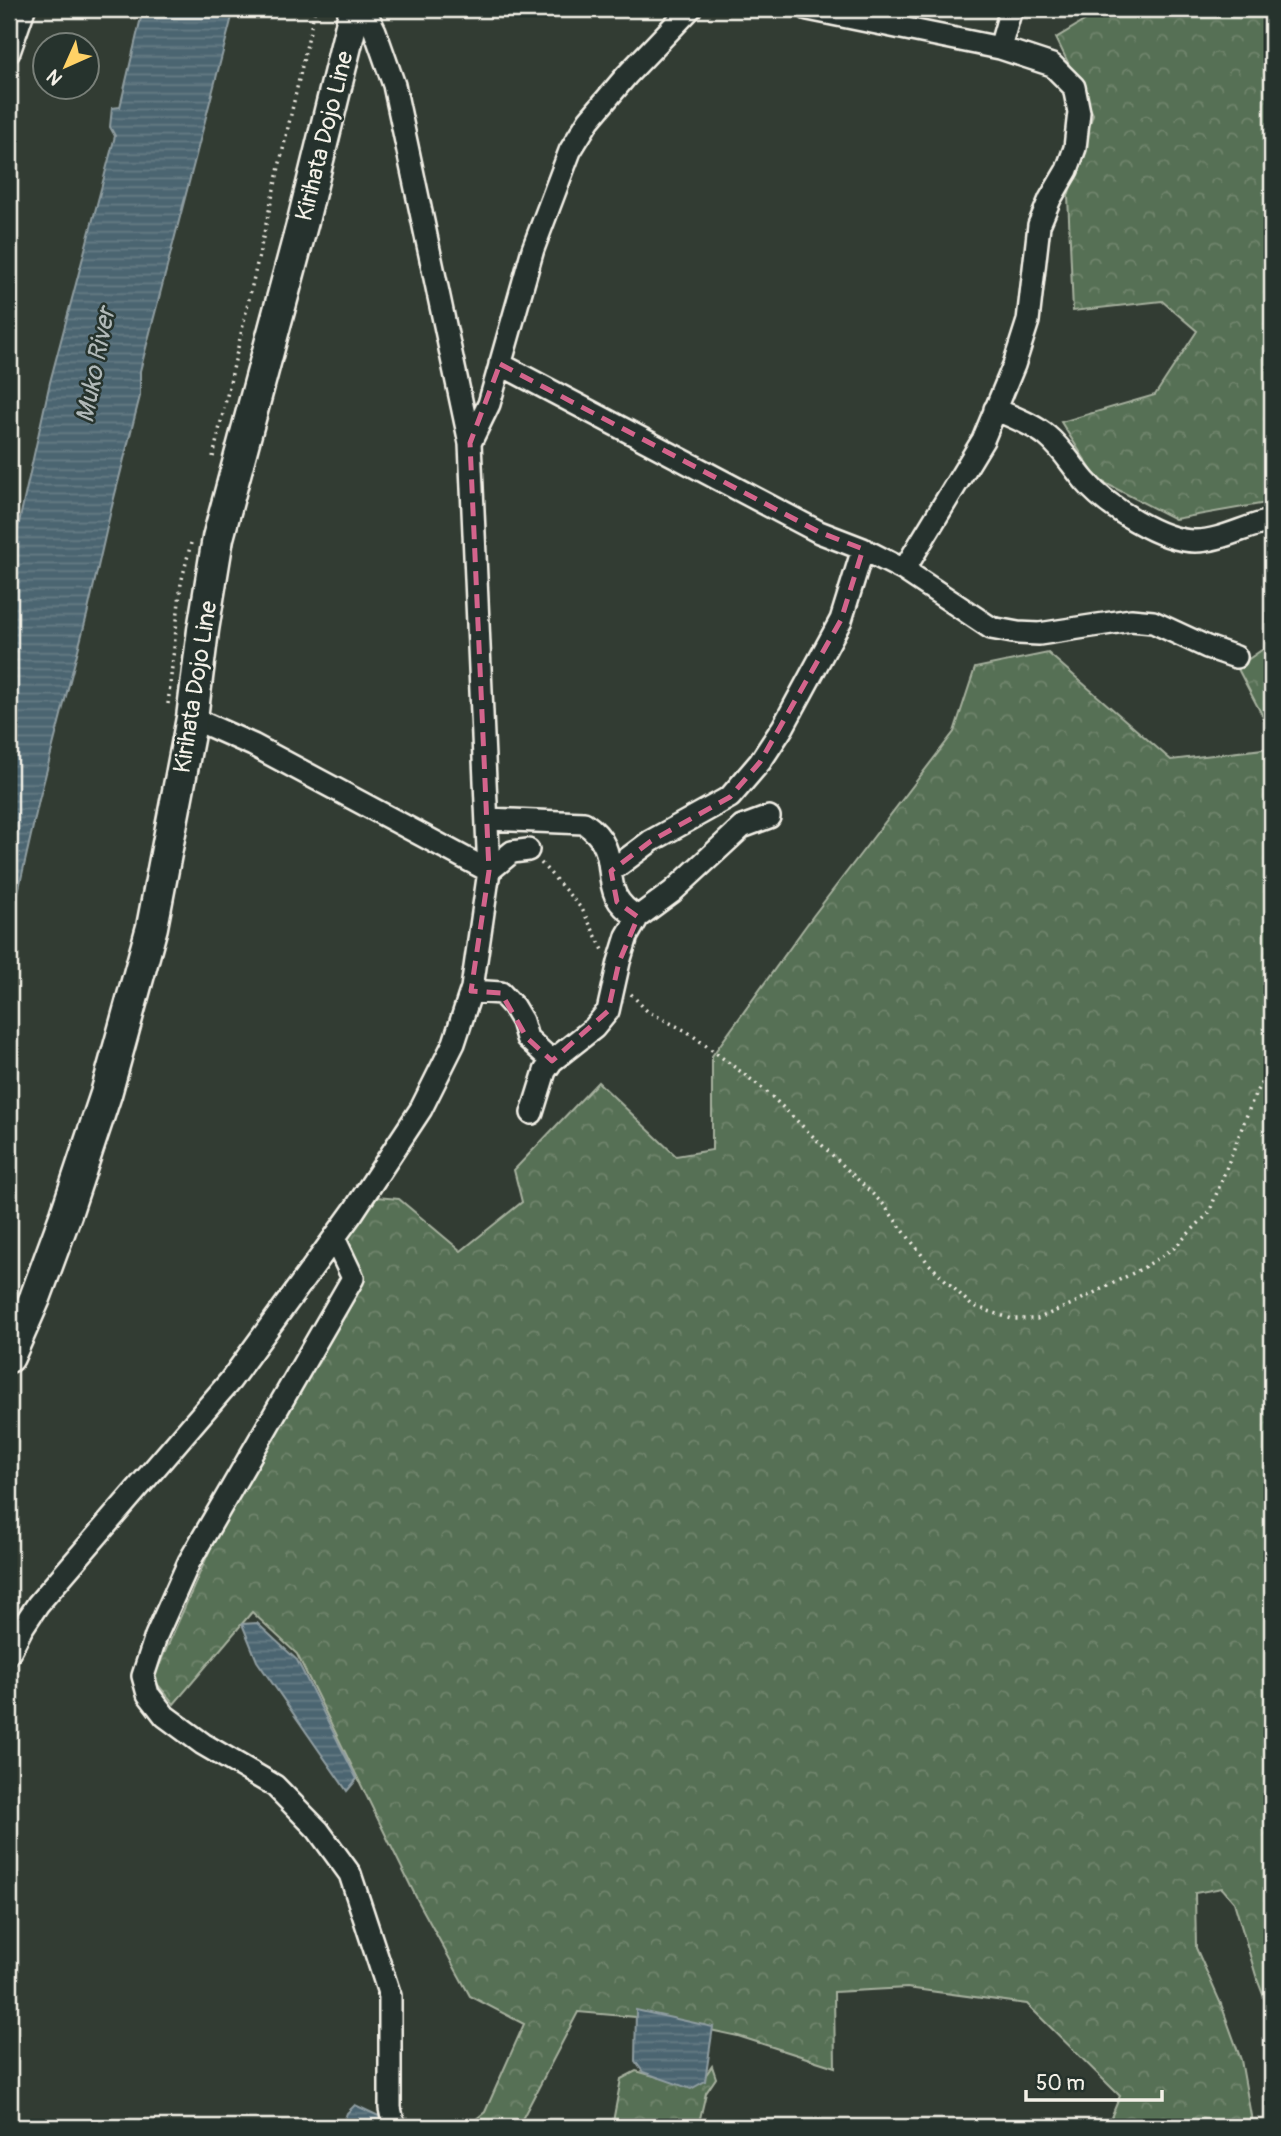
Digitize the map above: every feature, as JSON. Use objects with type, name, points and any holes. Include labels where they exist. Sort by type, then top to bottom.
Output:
[{"type":"main road","name":"Kirihata Dojo Line","points":[[9,1357],[35,1298],[66,1214],[106,1094],[152,927],[180,712],[203,630],[218,538],[303,221],[355,9]]},
{"type":"street","points":[[9,52],[24,9]]},
{"type":"street","points":[[9,1653],[38,1604],[230,1381],[334,1238],[421,1109],[454,1043],[471,991],[489,871],[470,443],[394,85],[376,31],[364,9]]},
{"type":"street","points":[[470,443],[489,404],[533,249],[570,151],[589,120],[627,75],[690,9]]},
{"type":"street","points":[[808,9],[1000,48],[1052,65],[1074,87],[1079,112],[1075,148],[1068,170],[1039,225],[1028,321],[1014,365],[983,440],[904,570]]},
{"type":"street","points":[[1000,48],[1011,9]]},
{"type":"street","points":[[500,364],[819,532],[904,570],[991,628],[1018,634],[1040,634],[1132,620],[1153,622],[1236,657]]},
{"type":"street","points":[[995,408],[1047,435],[1086,482],[1112,506],[1171,538],[1197,541],[1221,537],[1259,523],[1272,522]]},
{"type":"street","points":[[611,871],[651,841],[730,797],[760,762],[783,727],[841,620],[863,550]]},
{"type":"street","points":[[180,712],[253,745],[489,871]]},
{"type":"street","points":[[532,1113],[545,1072],[552,1062],[594,1028],[608,1011],[623,949],[638,917],[672,892],[742,827],[769,817]]},
{"type":"street","points":[[486,818],[584,823],[596,831],[606,845],[611,886],[617,902],[638,917]]},
{"type":"street","points":[[489,871],[512,852],[528,850]]},
{"type":"street","points":[[471,991],[501,993],[522,1021],[527,1038],[552,1062]]},
{"type":"street","points":[[334,1238],[353,1278],[189,1563],[156,1636],[143,1676],[148,1694],[165,1716],[203,1744],[275,1786],[318,1830],[350,1874],[390,1996],[390,2108],[394,2127]]},
{"type":"path","points":[[210,467],[315,9]]},
{"type":"path","points":[[180,712],[181,583],[194,531]]},
{"type":"path","points":[[528,850],[582,909],[607,958]]},
{"type":"path","points":[[629,992],[648,1011],[688,1032],[765,1090],[883,1204],[928,1263],[971,1305],[1012,1319],[1037,1319],[1074,1303],[1143,1268],[1174,1248],[1209,1213],[1255,1094],[1272,1065]]},
{"type":"highlighted area","points":[[500,364],[819,532],[863,549],[841,620],[760,762],[730,797],[651,841],[611,871],[617,902],[638,917],[619,962],[608,1011],[552,1061],[527,1038],[501,993],[471,991],[489,871],[470,443]]},
{"type":"green space","points":[[1104,9],[1272,9],[1272,502],[1175,519],[1097,479],[1061,422],[1155,395],[1197,331],[1162,301],[1073,311],[1068,196],[1093,114],[1056,38]]},
{"type":"green space","points":[[1272,643],[1272,734],[1237,667]]},
{"type":"green space","points":[[1048,653],[1171,760],[1272,748],[1272,2018],[1257,1979],[1234,1902],[1222,1888],[1195,1893],[1196,1948],[1221,2004],[1241,2060],[1253,2127],[1107,2127],[1120,2096],[1027,2004],[907,1988],[834,1992],[835,2067],[738,2036],[659,2019],[578,2012],[518,2127],[466,2127],[485,2112],[524,2024],[470,1996],[417,1899],[297,1654],[252,1612],[174,1704],[153,1679],[219,1529],[360,1281],[347,1238],[376,1197],[399,1199],[461,1251],[522,1202],[514,1170],[598,1082],[676,1156],[712,1150],[712,1056],[813,916],[954,732],[975,668]]},
{"type":"green space","points":[[712,2066],[716,2078],[706,2093],[698,2127],[612,2127],[621,2079],[636,2071],[690,2086],[703,2079]]},
{"type":"water","name":"Muko River","points":[[143,9],[234,9],[140,371],[140,396],[39,800],[9,932],[9,568],[50,382],[115,136],[110,127],[112,108],[120,107]]},
{"type":"water","points":[[257,1623],[297,1660],[357,1779],[347,1791],[257,1661],[242,1624]]},
{"type":"water","points":[[636,2010],[713,2027],[705,2081],[691,2089],[643,2072],[635,2061]]},
{"type":"water","points":[[355,2105],[381,2117],[384,2127],[342,2127],[347,2113]]}]
